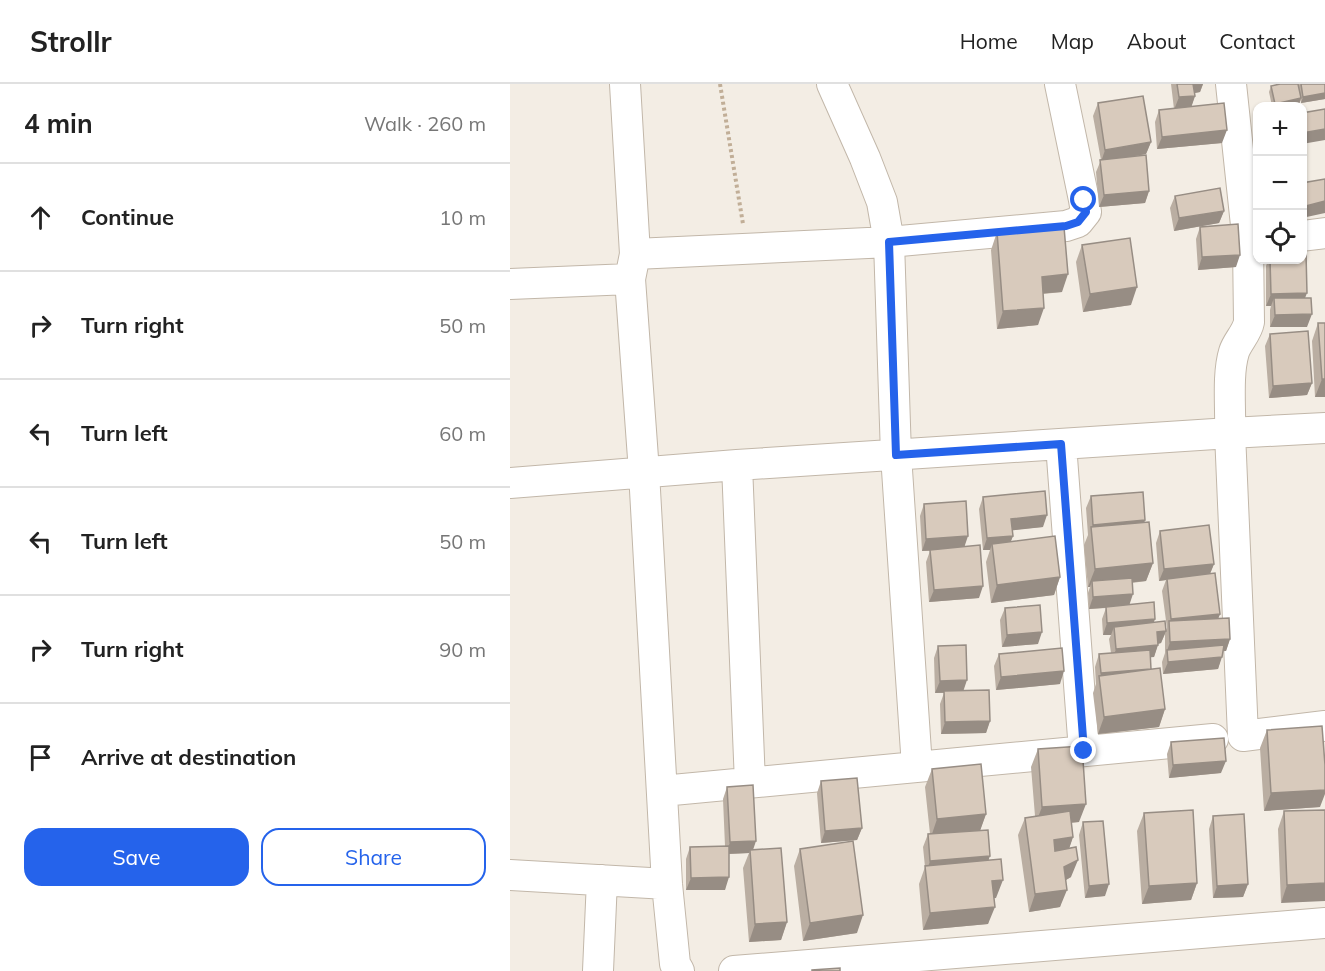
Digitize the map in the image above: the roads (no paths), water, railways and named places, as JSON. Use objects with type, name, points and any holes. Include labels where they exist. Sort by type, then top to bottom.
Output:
[{"type":"street","points":[[626,84],[633,266],[662,790],[675,964],[679,971]]},
{"type":"street","points":[[832,84],[882,202],[889,242],[896,455],[917,767]]},
{"type":"street","points":[[510,284],[747,249],[889,242],[1066,226],[1078,222],[1086,212],[1060,84]]},
{"type":"street","points":[[1231,84],[1253,243],[1249,322],[1234,351],[1231,365],[1230,433],[1243,736]]},
{"type":"street","points":[[1307,235],[1325,233]]},
{"type":"street","points":[[510,483],[737,465],[1325,428]]},
{"type":"street","points":[[1061,444],[1084,751]]},
{"type":"street","points":[[737,465],[750,783]]},
{"type":"street","points":[[662,790],[1243,736],[1325,726]]},
{"type":"street","points":[[510,875],[668,884]]},
{"type":"street","points":[[598,971],[602,880]]},
{"type":"street","points":[[734,971],[1325,923]]}]
